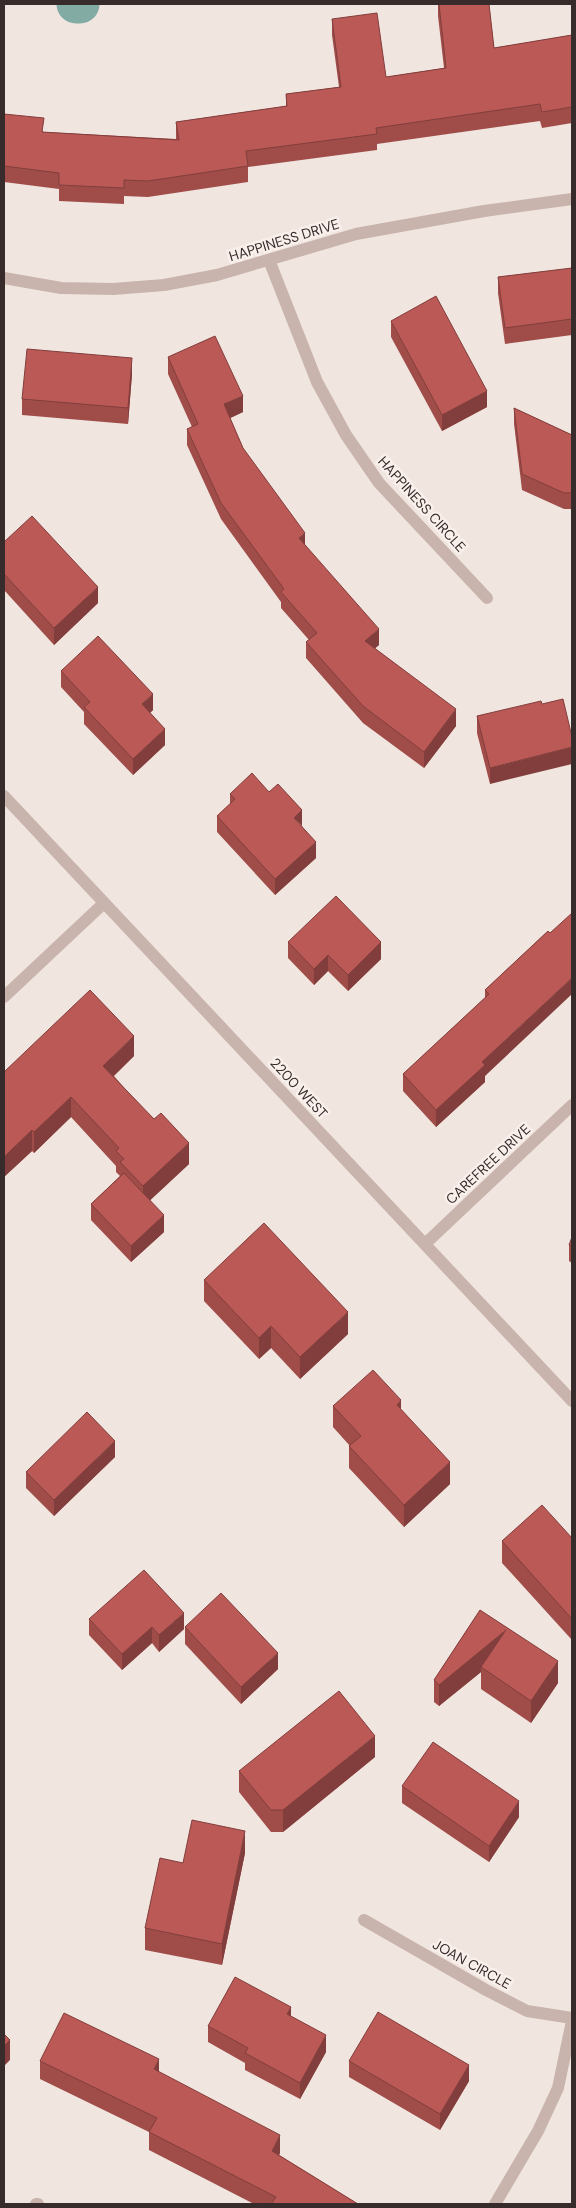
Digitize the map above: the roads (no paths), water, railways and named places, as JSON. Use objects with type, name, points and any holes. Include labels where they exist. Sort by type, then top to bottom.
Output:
[{"type":"street","name":"HAPPINESS DRIVE","points":[[4,278],[62,288],[113,289],[164,285],[208,277],[356,234],[484,211],[572,199]]},
{"type":"street","name":"HAPPINESS CIRCLE","points":[[269,260],[317,382],[346,435],[379,483],[486,598]]},
{"type":"street","name":"2200 WEST","points":[[4,796],[572,1401]]},
{"type":"street","points":[[4,997],[104,903]]},
{"type":"street","name":"CAREFREE DRIVE","points":[[425,1244],[572,1106]]},
{"type":"street","name":"JOAN CIRCLE","points":[[364,1920],[486,1990],[527,2011],[572,2020]]},
{"type":"street","points":[[496,2204],[538,2131],[558,2088],[572,2020]]}]
